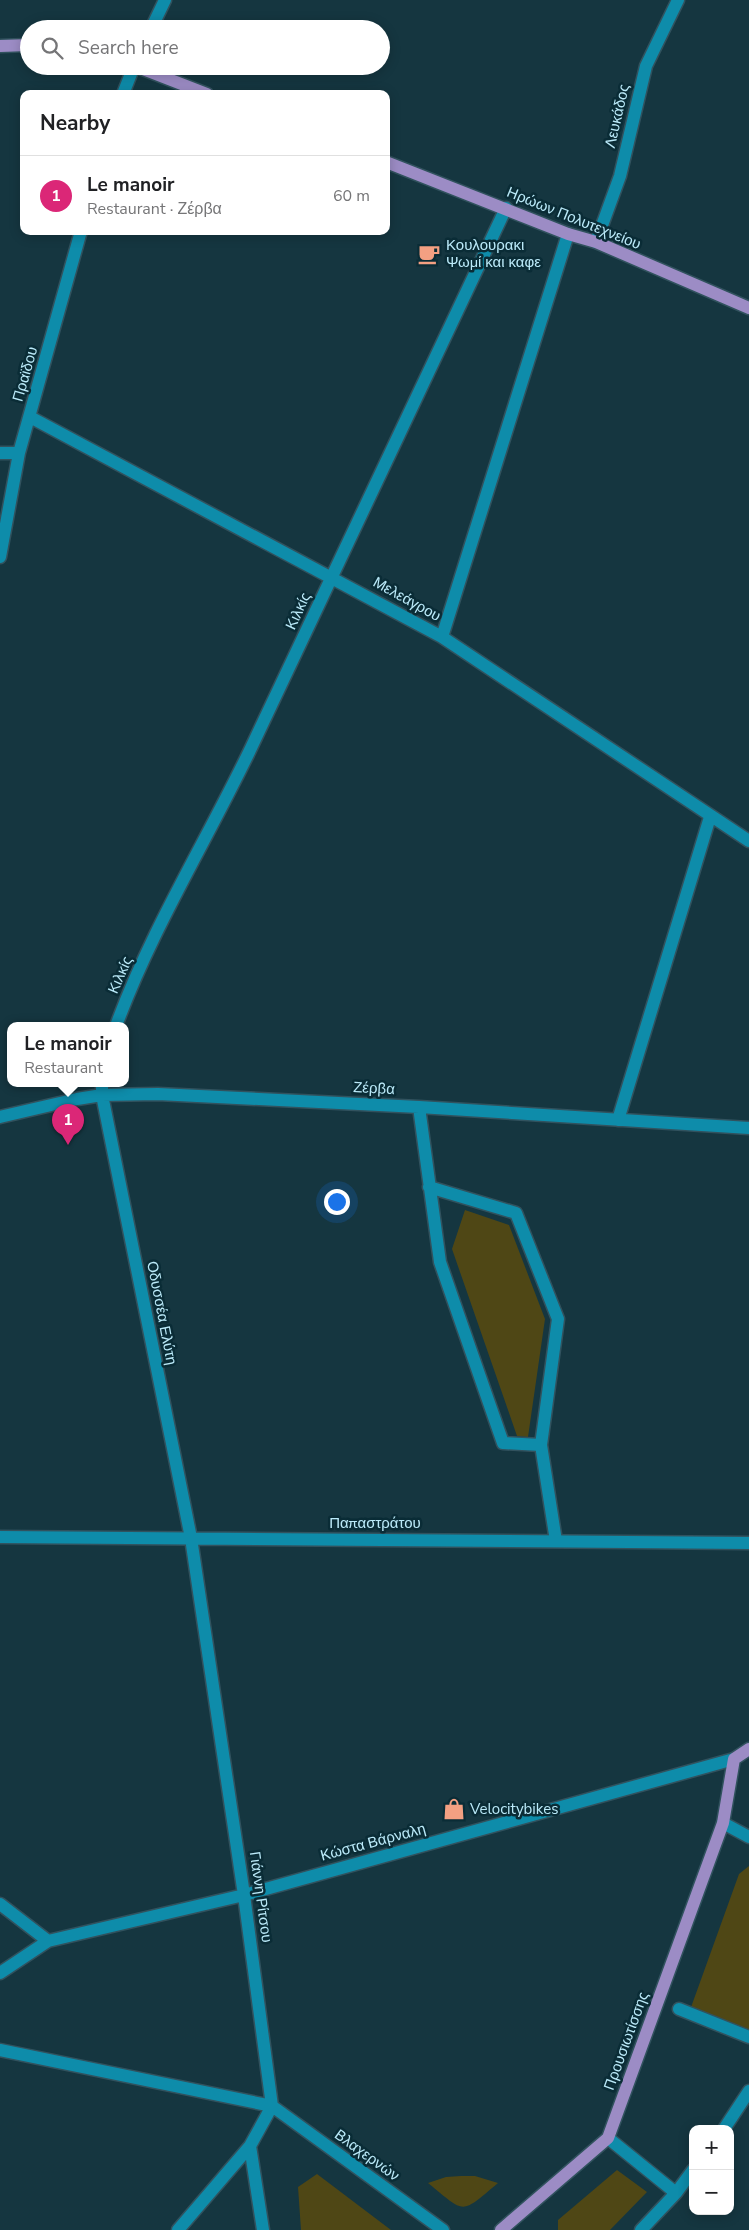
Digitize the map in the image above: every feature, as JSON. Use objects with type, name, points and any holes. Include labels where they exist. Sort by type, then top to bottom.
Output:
[{"type":"main road","points":[[0,46],[20,45]]},
{"type":"main road","points":[[158,75],[198,90]]},
{"type":"main road","name":"Ηρώων Πολυτεχνείου","points":[[390,164],[568,234],[596,242],[749,308]]},
{"type":"main road","points":[[734,1760],[749,1749]]},
{"type":"main road","name":"Προυσιωτίσσης","points":[[501,2230],[608,2138],[723,1823],[734,1760]]},
{"type":"street","points":[[156,20],[165,0]]},
{"type":"street","name":"Λευκάδος","points":[[596,242],[620,176],[646,66],[678,0]]},
{"type":"street","points":[[124,90],[131,75]]},
{"type":"street","name":"Κιλκίς","points":[[118,1022],[146,956],[250,750],[332,576],[359,524],[506,208]]},
{"type":"street","points":[[442,637],[568,234]]},
{"type":"street","name":"Πραϊδου","points":[[0,557],[19,453],[80,235]]},
{"type":"street","name":"Μελεάγρου","points":[[30,417],[332,576],[442,637],[710,817],[749,841]]},
{"type":"street","points":[[0,453],[19,453]]},
{"type":"street","points":[[618,1120],[710,817]]},
{"type":"street","name":"Ζέρβα","points":[[0,1117],[78,1099],[102,1089],[158,1094],[418,1107],[749,1128]]},
{"type":"street","name":"Οδυσσέα Ελύτη","points":[[102,1089],[192,1538]]},
{"type":"street","points":[[418,1107],[440,1262],[503,1443],[540,1445]]},
{"type":"street","points":[[429,1187],[516,1213],[558,1319],[540,1445],[556,1541]]},
{"type":"street","name":"Παπαστράτου","points":[[0,1537],[749,1544]]},
{"type":"street","name":"Γιάννη Ρίτσου","points":[[192,1538],[244,1895],[272,2106]]},
{"type":"street","name":"Κώστα Βάρναλη","points":[[48,1941],[244,1895],[734,1760]]},
{"type":"street","points":[[723,1823],[749,1837]]},
{"type":"street","points":[[0,1904],[48,1941],[0,1973]]},
{"type":"street","points":[[679,2009],[749,2037]]},
{"type":"street","points":[[0,2050],[272,2106],[250,2146],[178,2230]]},
{"type":"street","points":[[727,2125],[749,2091]]},
{"type":"street","name":"Βλαχερνών","points":[[272,2106],[443,2230]]},
{"type":"street","points":[[608,2138],[676,2193]]},
{"type":"street","points":[[250,2146],[263,2230]]},
{"type":"street","points":[[641,2230],[676,2193],[689,2175]]},
{"type":"shaded area","points":[[465,1210],[509,1225],[545,1319],[528,1437],[517,1436],[452,1249]]},
{"type":"shaded area","points":[[749,1866],[749,2033],[690,2010],[739,1874]]},
{"type":"shaded area","points":[[617,2170],[647,2192],[610,2230],[558,2230],[558,2220]]},
{"type":"shaded area","points":[[317,2174],[391,2230],[301,2230],[298,2187]]},
{"type":"shaded area","points":[[475,2176],[498,2183],[476,2201],[463,2207],[450,2201],[428,2183],[446,2177]]},
{"type":"place","name":"Κουλουρακι Ψωμί και καφε","points":[[429,254]]},
{"type":"place","name":"Le manoir","points":[[68,1145]]},
{"type":"place","name":"Velocitybikes","points":[[454,1809]]}]
